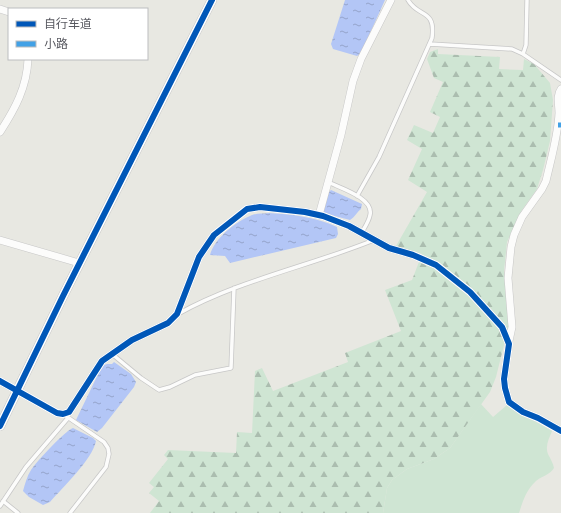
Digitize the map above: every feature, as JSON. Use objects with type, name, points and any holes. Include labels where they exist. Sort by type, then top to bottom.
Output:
[{"type":"street","points":[[0,426],[212,0]]},
{"type":"street","points":[[319,215],[356,71],[391,0]]},
{"type":"street","points":[[0,132],[12,113],[24,87],[28,60]]},
{"type":"street","points":[[561,89],[558,94],[558,126],[546,181],[522,217],[514,235],[511,247],[508,278],[512,327],[508,344],[504,379],[504,388],[510,402],[523,412],[561,430]]},
{"type":"street","points":[[0,381],[66,416],[100,363],[132,340],[168,323],[177,314],[199,257],[218,231],[248,209],[260,207],[319,215],[362,232],[389,248],[436,265],[470,292],[500,325],[506,335],[508,344]]},
{"type":"street","points":[[0,240],[80,263]]},
{"type":"lane","points":[[357,196],[379,157],[430,44],[433,32],[431,20],[425,13],[414,8],[408,0]]},
{"type":"lane","points":[[524,54],[526,45],[527,0]]},
{"type":"lane","points":[[430,44],[512,49],[524,54],[561,80]]},
{"type":"lane","points":[[328,182],[362,198],[368,204],[370,216],[362,232]]},
{"type":"lane","points":[[177,314],[219,293],[375,240]]},
{"type":"lane","points":[[112,354],[141,378],[159,390],[170,387],[195,375],[231,368],[234,288]]},
{"type":"lane","points":[[0,506],[26,467],[66,416],[104,442],[108,448],[109,454],[106,467],[70,513]]},
{"type":"lane","points":[[3,501],[18,513]]},
{"type":"green space","points":[[438,49],[438,54],[500,57],[499,69],[523,70],[524,59],[534,64],[550,83],[553,100],[550,141],[537,189],[522,210],[507,242],[504,271],[510,321],[496,377],[490,392],[450,448],[434,459],[407,469],[392,480],[387,488],[383,513],[150,513],[159,501],[149,493],[154,487],[149,483],[168,459],[164,455],[168,450],[236,453],[237,432],[252,433],[255,371],[262,368],[273,391],[348,362],[345,353],[401,331],[385,290],[412,280],[422,254],[396,246],[427,192],[408,180],[422,149],[407,140],[414,125],[433,133],[440,117],[430,112],[443,82],[434,78],[427,59],[430,52]]},
{"type":"green space","points":[[481,404],[493,417],[507,405],[552,431],[547,449],[554,468],[536,481],[530,488],[525,496],[519,513],[383,513],[387,488],[392,480],[407,469],[434,459],[450,448]]},
{"type":"water","points":[[345,0],[385,0],[361,53],[357,56],[333,49],[331,44]]},
{"type":"water","points":[[331,190],[362,204],[361,209],[350,220],[323,213],[323,209]]},
{"type":"water","points":[[268,213],[312,218],[337,227],[338,234],[336,238],[230,263],[225,256],[210,255],[220,237],[238,222],[252,215]]},
{"type":"water","points":[[114,362],[131,374],[136,382],[134,387],[102,428],[97,432],[76,420],[102,366],[112,364]]},
{"type":"water","points":[[73,428],[96,441],[83,465],[50,502],[43,505],[29,497],[23,491],[27,477],[34,466],[58,440]]},
{"type":"cycle path","points":[[0,426],[63,296],[212,0]]},
{"type":"cycle path","points":[[0,381],[57,413],[63,414],[69,412],[102,361],[132,340],[168,323],[177,314],[199,257],[214,235],[247,209],[260,207],[305,212],[323,216],[349,226],[389,248],[413,255],[436,265],[470,292],[502,327],[509,344],[504,379],[509,402],[523,412],[538,418],[561,431]]}]
